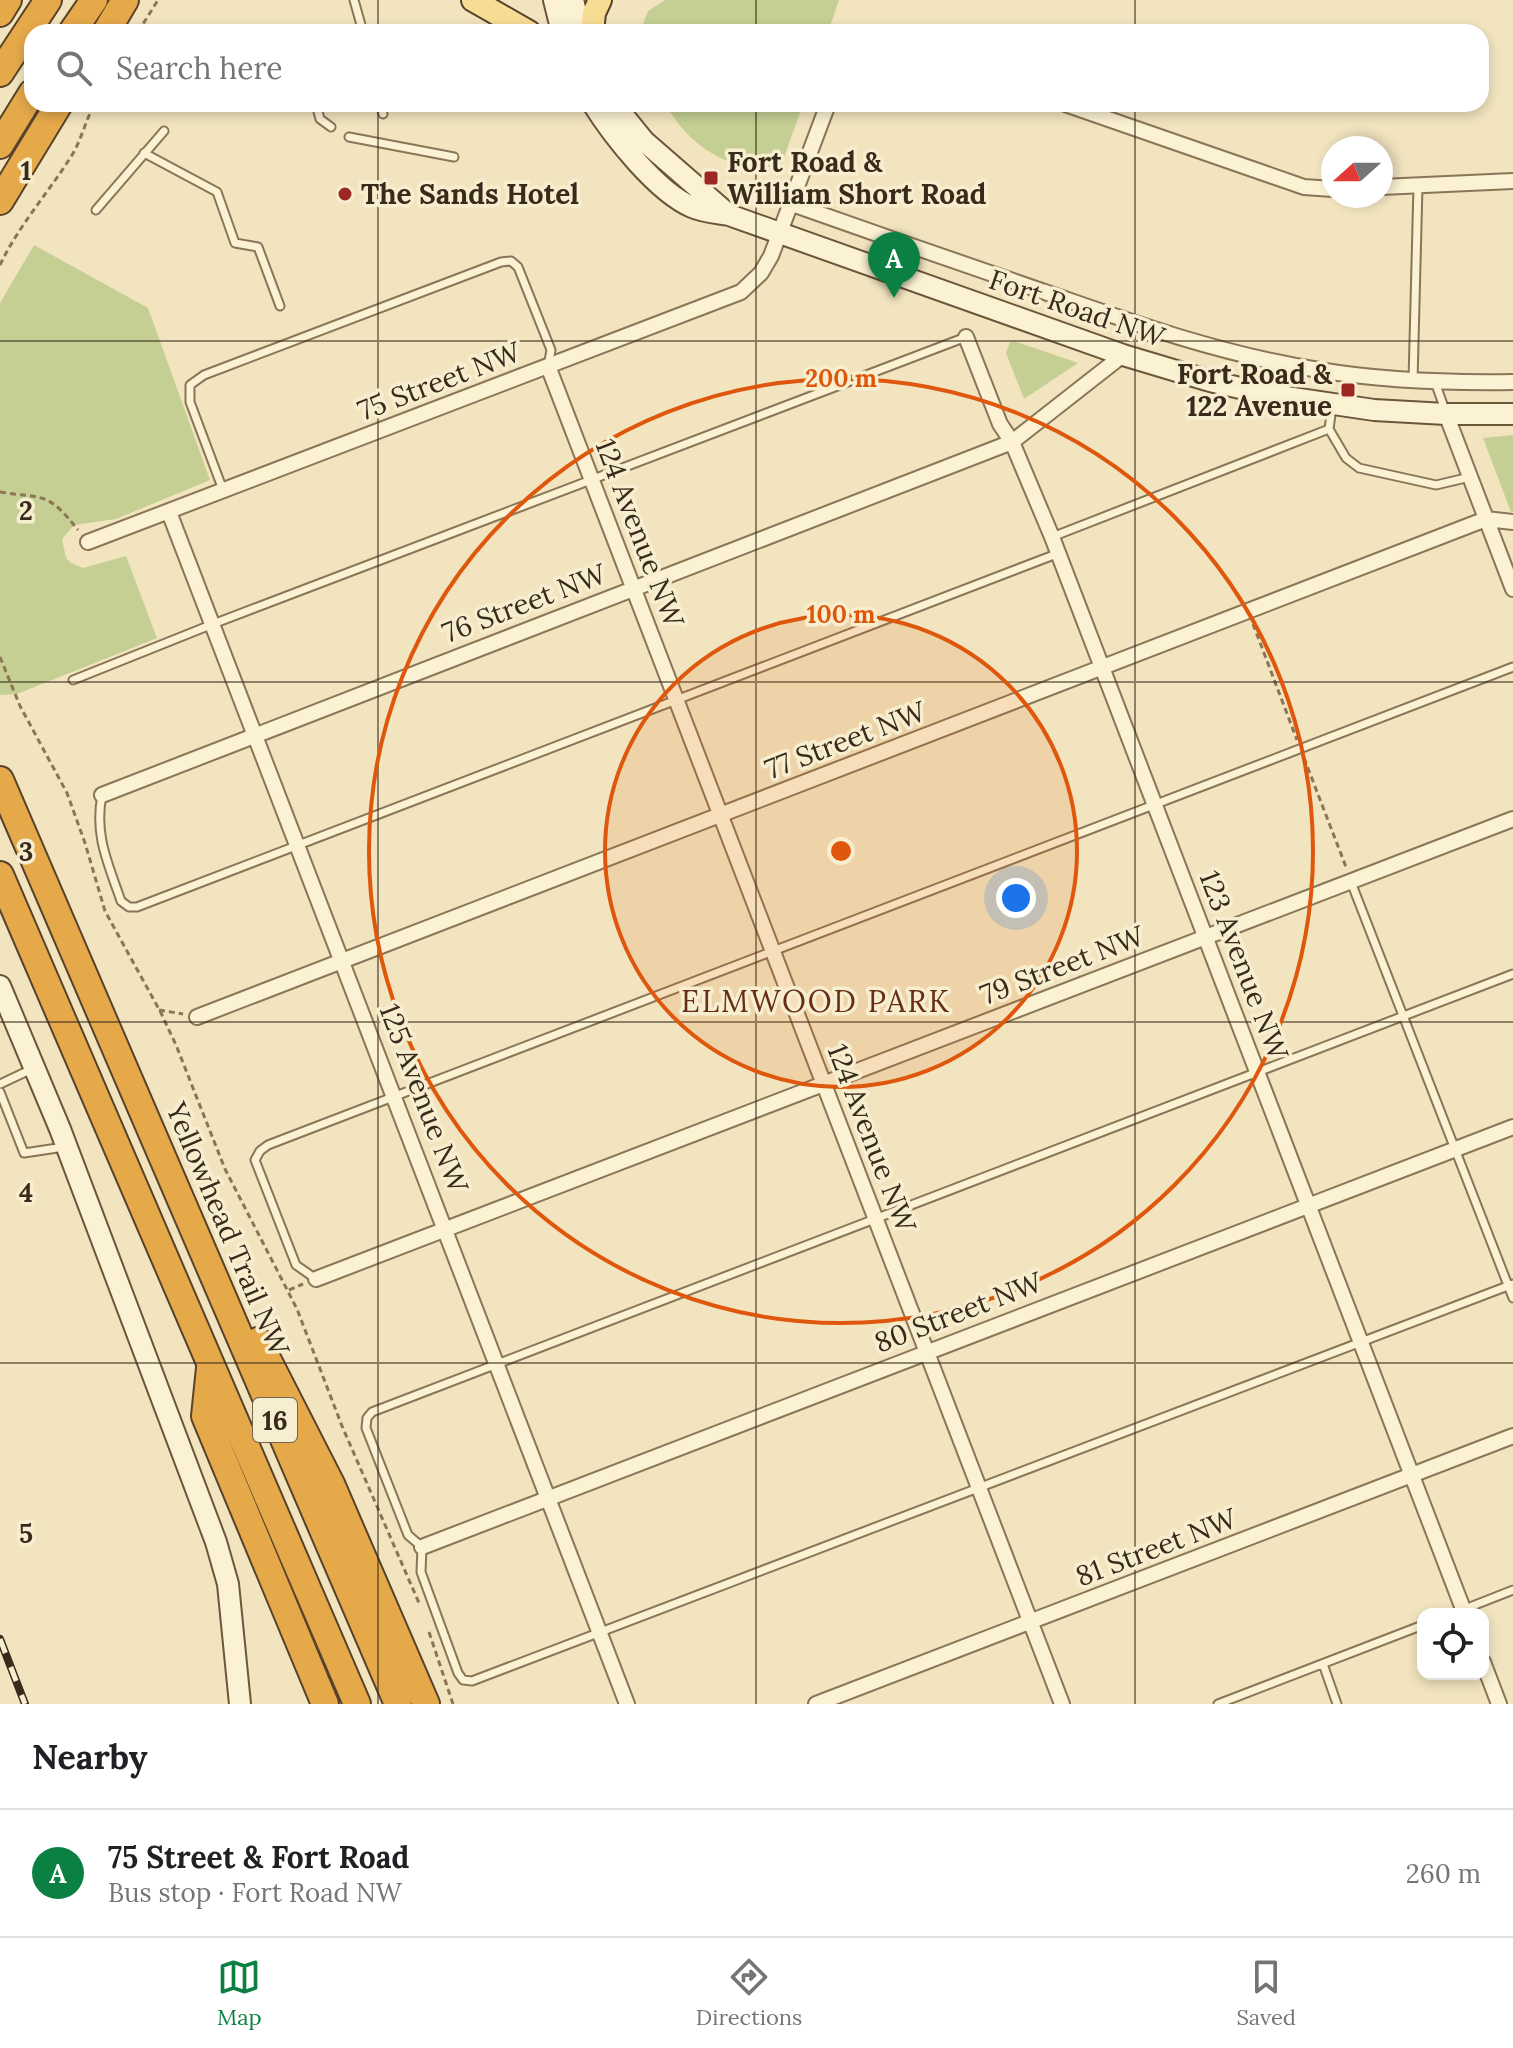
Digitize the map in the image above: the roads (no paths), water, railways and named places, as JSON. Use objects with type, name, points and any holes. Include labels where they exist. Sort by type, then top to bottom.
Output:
[{"type":"highway","points":[[0,13],[8,0]]},
{"type":"highway","points":[[32,24],[48,0]]},
{"type":"highway","points":[[78,24],[94,0]]},
{"type":"highway","points":[[110,24],[125,0]]},
{"type":"highway","points":[[111,24],[134,0]]},
{"type":"highway","points":[[0,73],[24,36]]},
{"type":"highway","points":[[0,145],[24,106]]},
{"type":"highway","points":[[0,201],[54,112]]},
{"type":"highway","name":"Yellowhead Trail NW","points":[[0,780],[398,1704]]},
{"type":"highway","name":"16","points":[[0,875],[357,1704]]},
{"type":"highway","points":[[153,1135],[331,1484],[426,1704]]},
{"type":"highway","points":[[211,1364],[205,1416],[325,1703]]},
{"type":"main road","points":[[473,0],[515,24]]},
{"type":"main road","points":[[593,24],[600,0]]},
{"type":"street","points":[[554,0],[560,24]]},
{"type":"street","points":[[573,0],[579,24]]},
{"type":"street","name":"Fort Road NW","points":[[599,112],[636,160],[692,207],[729,215],[1123,355],[1210,381],[1266,394],[1332,404],[1446,414],[1513,414]]},
{"type":"street","name":"Fort Road NW","points":[[620,112],[644,141],[729,215]]},
{"type":"street","name":"75 Street NW","points":[[88,542],[741,292],[761,273],[781,233],[825,112]]},
{"type":"street","points":[[1088,112],[1304,187],[1321,188]]},
{"type":"street","points":[[1393,187],[1513,181]]},
{"type":"street","points":[[792,204],[1115,317],[1220,349],[1317,370],[1413,381],[1513,382]]},
{"type":"street","name":"123 Avenue NW","points":[[966,337],[1000,424],[1012,442],[1059,553],[1412,1476],[1458,1608]]},
{"type":"street","name":"76 Street NW","points":[[102,795],[1012,442],[1123,355]]},
{"type":"street","name":"124 Avenue NW","points":[[548,366],[1062,1704]]},
{"type":"street","points":[[1446,414],[1513,589]]},
{"type":"street","name":"125 Avenue NW","points":[[169,512],[627,1704]]},
{"type":"street","name":"77 Street NW","points":[[197,1017],[1486,519],[1513,522]]},
{"type":"street","name":"79 Street NW","points":[[316,1279],[1513,819]]},
{"type":"street","points":[[0,986],[67,1147],[216,1542],[228,1584],[240,1704]]},
{"type":"street","name":"80 Street NW","points":[[422,1547],[1513,1127]]},
{"type":"street","name":"81 Street NW","points":[[816,1704],[1513,1436]]},
{"type":"street","points":[[1489,1678],[1499,1704]]},
{"type":"lane","points":[[354,0],[361,24]]},
{"type":"lane","points":[[358,9],[365,0]]},
{"type":"lane","points":[[318,112],[320,119],[331,127]]},
{"type":"lane","points":[[96,210],[164,131]]},
{"type":"lane","points":[[349,137],[454,157]]},
{"type":"lane","points":[[144,153],[217,192],[235,243],[258,247],[280,306]]},
{"type":"lane","points":[[1413,381],[1418,186]]},
{"type":"lane","points":[[224,492],[190,402],[190,385],[204,375],[501,262],[511,261],[518,267],[551,350],[548,366]]},
{"type":"lane","points":[[73,680],[966,337]]},
{"type":"lane","points":[[1435,382],[1446,414]]},
{"type":"lane","points":[[1332,404],[1329,429],[1346,458],[1359,468],[1436,485],[1470,477]]},
{"type":"lane","points":[[1052,537],[1329,429]]},
{"type":"lane","points":[[102,795],[97,818],[100,837],[121,901],[129,907],[137,907],[1059,553]]},
{"type":"lane","points":[[316,1279],[296,1265],[255,1160],[268,1145],[1513,667]]},
{"type":"lane","points":[[1351,882],[1511,1285],[1513,1298]]},
{"type":"lane","points":[[1511,1285],[472,1681],[463,1680],[421,1572],[422,1547],[408,1535],[366,1428],[367,1418],[372,1412],[1513,974]]},
{"type":"lane","points":[[0,1084],[34,1068]]},
{"type":"lane","points":[[0,1092],[24,1153],[67,1147]]},
{"type":"lane","points":[[1472,1608],[1513,1590]]},
{"type":"lane","points":[[1218,1704],[1417,1627]]},
{"type":"lane","points":[[1323,1664],[1337,1704]]},
{"type":"railway","points":[[0,1639],[25,1704]]},
{"type":"place","name":"Fort Road & William Short Road","points":[[711,178]]},
{"type":"place","name":"The Sands Hotel","points":[[345,194]]},
{"type":"place","name":"75 Street & Fort Road","points":[[894,298]]},
{"type":"place","name":"Fort Road & 122 Avenue","points":[[1348,390]]},
{"type":"district","name":"ELMWOOD PARK","points":[[816,1001]]}]
